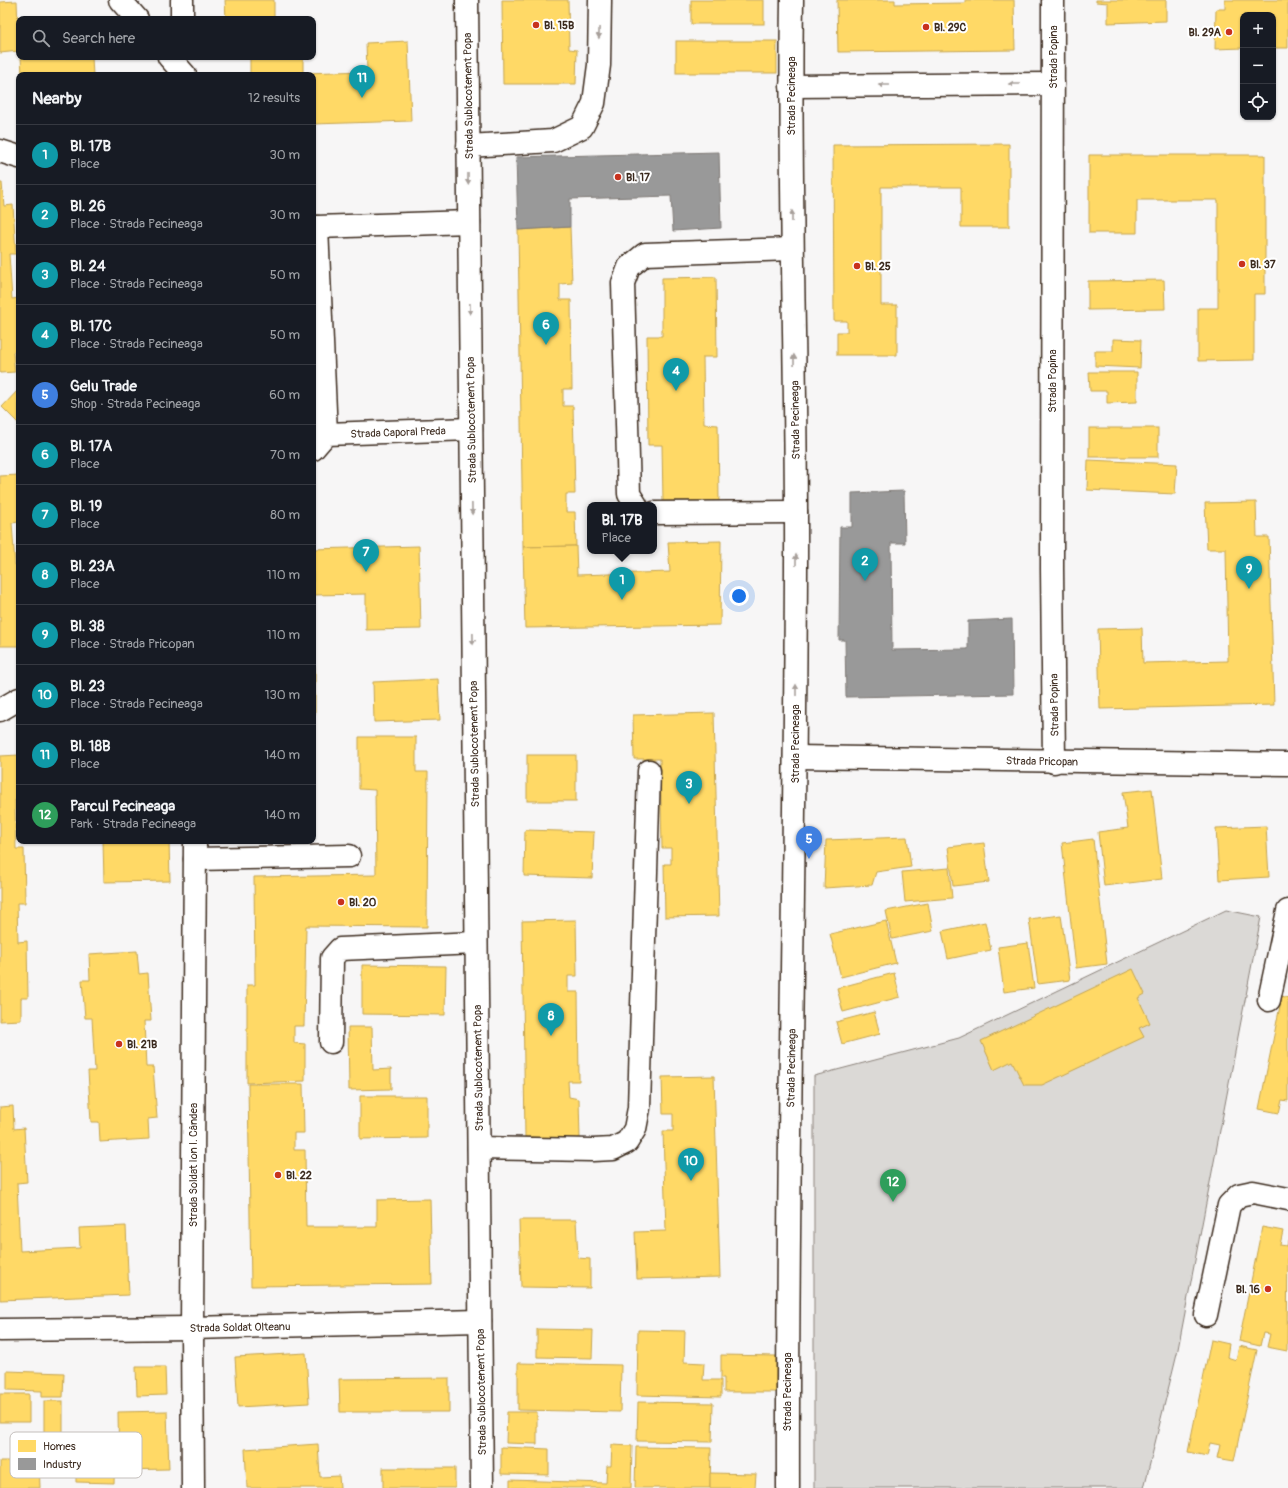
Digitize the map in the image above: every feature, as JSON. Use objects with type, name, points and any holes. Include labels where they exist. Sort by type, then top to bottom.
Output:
[{"type":"street","points":[[120,0],[134,16]]},
{"type":"street","points":[[182,0],[182,16]]},
{"type":"street","name":"Strada Sublocotenent Popa","points":[[467,0],[482,1488]]},
{"type":"street","points":[[468,146],[553,141],[582,127],[594,103],[599,65],[600,0]]},
{"type":"street","name":"Strada Pecineaga","points":[[788,1488],[787,1336],[795,757],[796,512],[792,249],[792,0]]},
{"type":"street","name":"Strada Popina","points":[[1052,0],[1052,569],[1054,762]]},
{"type":"street","points":[[791,86],[1053,84]]},
{"type":"street","points":[[0,151],[16,156]]},
{"type":"street","points":[[316,225],[469,222]]},
{"type":"street","points":[[634,502],[629,494],[623,283],[629,267],[645,254],[792,249]]},
{"type":"street","name":"Strada Caporal Preda","points":[[316,279],[319,442],[471,429]]},
{"type":"street","points":[[657,513],[796,512]]},
{"type":"street","points":[[0,710],[16,701]]},
{"type":"street","name":"Strada Pricopan","points":[[795,757],[1054,762],[1288,764]]},
{"type":"street","points":[[479,1148],[613,1149],[627,1142],[635,1129],[639,1108],[649,771]]},
{"type":"street","points":[[195,850],[349,856]]},
{"type":"street","name":"Strada Soldat Ion I. Cândea","points":[[194,1488],[192,1328],[195,850]]},
{"type":"street","points":[[1269,1000],[1288,911]]},
{"type":"street","points":[[331,1042],[332,958],[340,949],[476,943]]},
{"type":"street","points":[[1206,1315],[1228,1206],[1239,1195],[1253,1192],[1288,1199]]},
{"type":"street","name":"Strada Soldat Olteanu","points":[[0,1330],[192,1328],[480,1321]]},
{"type":"shaded area","points":[[1226,910],[1261,917],[1178,1349],[1144,1488],[814,1488],[814,1076],[959,1038]]},
{"type":"building: Homes","points":[[225,0],[274,0],[274,16],[226,16]]},
{"type":"building: Homes","name":"Bl. 15B","points":[[502,0],[568,0],[569,49],[577,50],[576,84],[503,84]]},
{"type":"building: Homes","points":[[691,0],[764,0],[764,24],[691,24]]},
{"type":"building: Homes","name":"Bl. 29C","points":[[837,0],[895,0],[895,4],[965,3],[965,0],[1014,0],[1015,50],[838,52]]},
{"type":"building: Homes","points":[[1096,0],[1166,0],[1166,21],[1108,23],[1108,3],[1096,2]]},
{"type":"building: Homes","name":"Bl. 29A","points":[[1225,0],[1288,0],[1288,48],[1276,48],[1276,12],[1240,12],[1240,48],[1215,49],[1216,9],[1225,9]]},
{"type":"building: Homes","points":[[17,1],[16,51],[0,53],[0,2]]},
{"type":"building: Homes","points":[[408,41],[411,121],[316,124],[316,73],[367,71],[366,43]]},
{"type":"building: Homes","points":[[676,41],[777,41],[777,73],[676,73]]},
{"type":"building: Homes","points":[[21,60],[92,60],[93,72],[22,72]]},
{"type":"building: Homes","points":[[250,60],[303,60],[303,72],[250,72]]},
{"type":"building: Homes","name":"Bl. 25","points":[[1009,144],[1009,227],[961,227],[961,187],[881,187],[881,305],[897,305],[897,355],[837,355],[837,332],[847,332],[847,321],[834,321],[833,145]]},
{"type":"building: Homes","name":"Bl. 37","points":[[1089,155],[1265,155],[1265,294],[1254,294],[1254,360],[1198,361],[1198,308],[1218,308],[1218,200],[1137,200],[1137,233],[1089,233]]},
{"type":"building: Homes","points":[[0,183],[2,183],[4,206],[13,205],[16,254],[9,254],[12,299],[16,298],[16,352],[13,352],[15,372],[0,373]]},
{"type":"building: Homes","points":[[570,227],[572,283],[560,284],[560,300],[571,300],[572,389],[563,389],[563,406],[573,406],[575,494],[566,494],[566,512],[575,512],[576,546],[523,547],[518,230]]},
{"type":"building: Homes","points":[[716,277],[717,357],[703,357],[704,424],[718,425],[719,501],[663,501],[662,445],[648,445],[647,336],[662,336],[662,278]]},
{"type":"building: Homes","points":[[1164,280],[1165,309],[1088,310],[1088,281]]},
{"type":"building: Homes","points":[[1113,339],[1141,340],[1140,368],[1095,366],[1095,351],[1113,351]]},
{"type":"building: Homes","points":[[1089,372],[1137,372],[1137,402],[1107,403],[1107,391],[1090,391]]},
{"type":"building: Homes","points":[[16,392],[16,421],[2,407]]},
{"type":"building: Homes","points":[[1089,428],[1158,428],[1158,457],[1089,457]]},
{"type":"building: Homes","points":[[1088,460],[1177,464],[1175,494],[1087,490]]},
{"type":"building: Homes","points":[[16,475],[16,522],[12,523],[16,565],[16,646],[0,646],[0,476]]},
{"type":"building: Homes","points":[[1256,502],[1257,537],[1269,537],[1274,705],[1100,709],[1098,629],[1142,628],[1143,663],[1228,661],[1226,549],[1207,549],[1205,503]]},
{"type":"building: Homes","points":[[721,541],[720,625],[525,628],[523,547],[576,546],[577,575],[670,572],[668,542]]},
{"type":"building: Homes","points":[[419,546],[421,629],[366,630],[366,594],[316,595],[316,549]]},
{"type":"building: Homes","points":[[438,679],[440,720],[374,722],[373,682]]},
{"type":"building: Homes","points":[[714,713],[719,916],[665,917],[664,864],[671,864],[671,848],[662,848],[660,759],[634,759],[633,715]]},
{"type":"building: Homes","name":"Bl. 20","points":[[359,737],[416,737],[416,772],[428,772],[427,927],[306,926],[304,1026],[294,1026],[294,1043],[305,1044],[305,1081],[247,1083],[247,985],[255,985],[254,877],[376,875],[375,790],[359,789]]},
{"type":"building: Homes","points":[[16,755],[16,849],[24,849],[25,903],[17,903],[18,942],[27,941],[28,998],[21,998],[21,1020],[0,1021],[0,756]]},
{"type":"building: Homes","points":[[527,755],[576,755],[576,801],[527,801]]},
{"type":"building: Homes","points":[[1152,789],[1162,879],[1104,886],[1098,832],[1128,828],[1123,792]]},
{"type":"building: Homes","points":[[1266,826],[1269,877],[1219,880],[1216,828]]},
{"type":"building: Homes","points":[[525,830],[594,832],[592,878],[524,876]]},
{"type":"building: Homes","points":[[907,837],[911,867],[876,872],[872,885],[824,888],[826,840]]},
{"type":"building: Homes","points":[[1093,839],[1107,964],[1076,968],[1062,843]]},
{"type":"building: Homes","points":[[984,843],[989,882],[953,886],[948,847]]},
{"type":"building: Homes","points":[[103,844],[169,844],[170,881],[104,882]]},
{"type":"building: Homes","points":[[949,868],[952,898],[905,902],[902,872]]},
{"type":"building: Homes","points":[[928,903],[933,931],[892,939],[886,911]]},
{"type":"building: Homes","points":[[1061,915],[1070,980],[1038,984],[1029,919]]},
{"type":"building: Homes","points":[[576,920],[577,976],[568,976],[568,992],[578,992],[579,1081],[568,1081],[569,1097],[579,1099],[580,1139],[525,1137],[522,921]]},
{"type":"building: Homes","points":[[886,921],[896,963],[841,977],[830,934]]},
{"type":"building: Homes","points":[[985,922],[991,950],[948,959],[942,931]]},
{"type":"building: Homes","points":[[1028,943],[1034,988],[1004,992],[998,947]]},
{"type":"building: Homes","name":"Bl. 21B","points":[[137,951],[139,974],[148,973],[151,1021],[144,1021],[146,1067],[153,1067],[157,1118],[148,1119],[149,1139],[100,1142],[99,1122],[91,1122],[88,1071],[95,1071],[92,1018],[85,1018],[82,980],[90,980],[89,954]]},
{"type":"building: Homes","points":[[362,965],[446,966],[445,1015],[362,1014]]},
{"type":"building: Homes","points":[[1133,969],[1145,994],[1138,998],[1150,1023],[1139,1028],[1144,1037],[1042,1085],[1024,1085],[1012,1061],[994,1070],[981,1041]]},
{"type":"building: Homes","points":[[894,973],[900,997],[843,1012],[837,988]]},
{"type":"building: Homes","points":[[1282,996],[1288,998],[1288,1101],[1282,1100],[1279,1113],[1259,1109]]},
{"type":"building: Homes","points":[[874,1012],[880,1034],[842,1044],[836,1022]]},
{"type":"building: Homes","points":[[348,1027],[372,1027],[373,1070],[391,1069],[391,1089],[349,1090]]},
{"type":"building: Homes","points":[[714,1076],[720,1277],[637,1279],[635,1232],[666,1231],[663,1131],[673,1131],[673,1114],[663,1114],[662,1077]]},
{"type":"building: Homes","name":"Bl. 22","points":[[248,1084],[303,1084],[304,1133],[294,1133],[294,1150],[305,1150],[306,1227],[377,1227],[377,1200],[430,1199],[432,1284],[251,1286]]},
{"type":"building: Homes","points":[[360,1096],[427,1096],[427,1138],[360,1139]]},
{"type":"building: Homes","points":[[13,1106],[14,1129],[24,1128],[27,1182],[17,1183],[20,1251],[80,1248],[79,1228],[126,1226],[129,1295],[0,1300],[0,1107]]},
{"type":"building: Homes","points":[[519,1220],[576,1220],[578,1258],[590,1259],[590,1288],[521,1287]]},
{"type":"building: Homes","name":"Bl. 16","points":[[1262,1227],[1283,1231],[1280,1245],[1287,1246],[1288,1241],[1287,1351],[1267,1347],[1270,1334],[1263,1333],[1260,1346],[1239,1341]]},
{"type":"building: Homes","points":[[537,1329],[593,1330],[592,1358],[537,1357]]},
{"type":"building: Homes","points":[[638,1330],[685,1331],[684,1362],[704,1363],[703,1380],[721,1380],[721,1397],[637,1395]]},
{"type":"building: Homes","points":[[1211,1340],[1229,1344],[1227,1357],[1236,1360],[1239,1346],[1257,1350],[1234,1461],[1217,1458],[1220,1445],[1210,1443],[1207,1456],[1188,1452]]},
{"type":"building: Homes","points":[[306,1353],[309,1403],[238,1407],[235,1357]]},
{"type":"building: Homes","points":[[721,1355],[776,1356],[776,1392],[724,1392],[724,1378],[721,1378]]},
{"type":"building: Homes","points":[[518,1363],[621,1365],[620,1412],[518,1410]]},
{"type":"building: Homes","points":[[136,1367],[165,1367],[166,1395],[137,1396]]},
{"type":"building: Homes","points":[[7,1371],[64,1373],[63,1397],[42,1397],[42,1391],[7,1390]]},
{"type":"building: Homes","points":[[449,1378],[449,1412],[340,1412],[339,1379]]},
{"type":"building: Homes","points":[[0,1394],[29,1394],[29,1422],[0,1422]]},
{"type":"building: Homes","points":[[44,1401],[63,1401],[63,1432],[44,1432]]},
{"type":"building: Homes","points":[[638,1402],[713,1403],[712,1442],[637,1441]]},
{"type":"building: Homes","points":[[167,1411],[169,1469],[142,1470],[142,1432],[118,1432],[118,1412]]},
{"type":"building: Homes","points":[[507,1412],[537,1412],[537,1444],[506,1443]]},
{"type":"building: Homes","points":[[318,1444],[320,1477],[339,1476],[340,1488],[247,1488],[245,1449]]},
{"type":"building: Homes","points":[[612,1445],[632,1446],[631,1488],[510,1488],[510,1480],[606,1483],[607,1466],[611,1466]]},
{"type":"building: Homes","points":[[501,1447],[549,1449],[549,1475],[501,1474]]},
{"type":"building: Homes","points":[[636,1447],[711,1448],[710,1488],[635,1488]]},
{"type":"building: Homes","points":[[0,1461],[10,1461],[10,1478],[40,1478],[40,1488],[0,1488]]},
{"type":"building: Homes","points":[[383,1468],[455,1468],[455,1488],[383,1488]]},
{"type":"building: Homes","points":[[710,1473],[756,1474],[755,1488],[710,1488]]},
{"type":"building: Homes","points":[[76,1478],[114,1478],[114,1483],[76,1482]]},
{"type":"building: Industry","name":"Bl. 17","points":[[719,152],[721,228],[673,231],[671,196],[570,199],[570,227],[518,230],[516,157]]},
{"type":"building: Industry","points":[[904,491],[905,543],[891,543],[892,650],[968,649],[968,621],[1012,619],[1013,694],[846,697],[845,640],[839,640],[840,527],[852,527],[852,493]]},
{"type":"place","name":"Bl. 15B","points":[[536,25]]},
{"type":"place","name":"Bl. 29C","points":[[926,27]]},
{"type":"place","name":"Bl. 29A","points":[[1229,32]]},
{"type":"place","name":"Bl. 18B","points":[[362,98]]},
{"type":"place","name":"Bl. 17","points":[[618,177]]},
{"type":"place","name":"Bl. 37","points":[[1242,264]]},
{"type":"place","name":"Bl. 25","points":[[857,266]]},
{"type":"place","name":"Bl. 17A","points":[[546,345]]},
{"type":"place","name":"Bl. 17C","points":[[676,391]]},
{"type":"place","name":"Bl. 19","points":[[366,572]]},
{"type":"place","name":"Bl. 26","points":[[865,581]]},
{"type":"place","name":"Bl. 38","points":[[1249,589]]},
{"type":"place","name":"Bl. 17B","points":[[622,600]]},
{"type":"place","name":"Bl. 24","points":[[689,804]]},
{"type":"place","name":"Gelu Trade","points":[[809,859]]},
{"type":"place","name":"Bl. 20","points":[[341,902]]},
{"type":"place","name":"Bl. 23A","points":[[551,1036]]},
{"type":"place","name":"Bl. 21B","points":[[119,1044]]},
{"type":"place","name":"Bl. 22","points":[[278,1175]]},
{"type":"place","name":"Bl. 23","points":[[691,1181]]},
{"type":"place","name":"Parcul Pecineaga","points":[[893,1202]]},
{"type":"place","name":"Bl. 16","points":[[1268,1289]]}]
